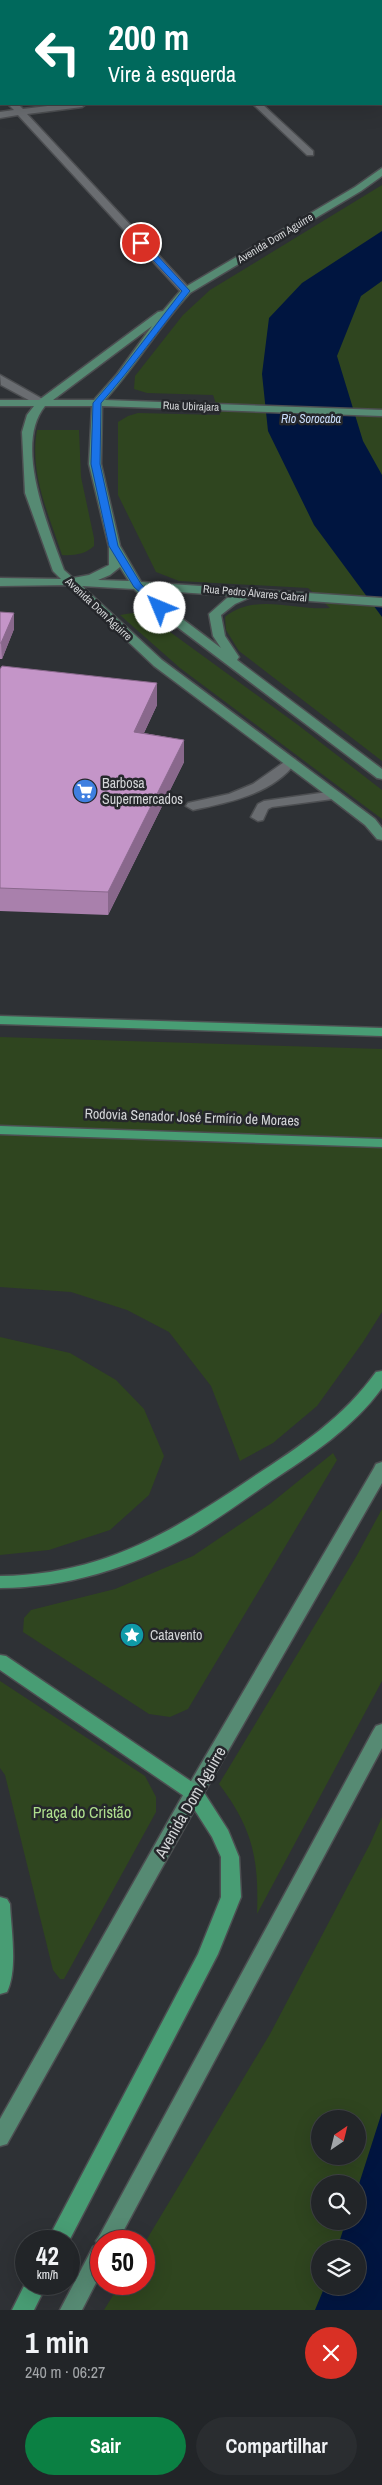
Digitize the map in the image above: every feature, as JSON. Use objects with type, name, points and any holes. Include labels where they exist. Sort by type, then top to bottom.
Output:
[{"type":"highway","points":[[0,1020],[382,1032]]},
{"type":"highway","name":"Rodovia Senador José Ermírio de Moraes","points":[[0,1130],[382,1143]]},
{"type":"highway","points":[[0,1582],[24,1583],[58,1578],[115,1561],[183,1531],[310,1449],[370,1395],[382,1376]]},
{"type":"highway","points":[[0,1661],[194,1793],[221,1835],[230,1857],[231,1897],[208,1954],[64,2230]]},
{"type":"highway","points":[[0,1904],[3,1955],[0,1986]]},
{"type":"highway","points":[[23,2310],[30,2295]]},
{"type":"main road","name":"Avenida Dom Aguirre","points":[[97,403],[136,356],[171,307],[186,291],[358,189],[382,171]]},
{"type":"main road","name":"Avenida Dom Aguirre","points":[[171,307],[42,403],[32,415],[27,432],[31,493],[59,571],[68,582],[158,663],[335,794],[370,822],[382,836]]},
{"type":"main road","name":"Rua Ubirajara","points":[[0,403],[174,405],[382,413]]},
{"type":"main road","points":[[97,403],[96,464],[114,546],[137,585],[160,608],[382,775]]},
{"type":"main road","name":"Rua Pedro Álvares Cabral","points":[[68,582],[111,571],[115,566],[114,546]]},
{"type":"main road","name":"Rua Pedro Álvares Cabral","points":[[0,582],[137,585],[194,588],[248,595],[382,602]]},
{"type":"main road","points":[[245,672],[219,636],[215,614],[231,601],[248,595]]},
{"type":"main road","name":"Avenida Dom Aguirre","points":[[0,2138],[194,1793],[382,1468]]},
{"type":"main road","points":[[113,2230],[382,1731]]},
{"type":"main road","points":[[71,2310],[90,2274]]},
{"type":"street","points":[[14,105],[186,291]]},
{"type":"street","points":[[0,115],[74,105]]},
{"type":"street","points":[[258,105],[310,153]]},
{"type":"street","points":[[0,378],[5,383],[42,403]]},
{"type":"street","points":[[193,806],[236,797],[260,787],[279,775],[290,762]]},
{"type":"street","points":[[258,817],[263,807],[274,803],[335,794]]},
{"type":"green space","points":[[382,185],[382,761],[239,651],[226,630],[225,617],[249,605],[276,604],[330,608],[308,588],[179,581],[156,572],[118,495],[118,422],[138,413],[220,415],[213,395],[147,393],[134,389],[135,376],[183,315],[210,290]]},
{"type":"green space","points":[[37,430],[79,430],[81,477],[94,538],[94,546],[83,553],[62,555],[46,509],[38,478],[35,446]]},
{"type":"green space","points":[[144,613],[298,725],[382,790],[382,819],[180,668],[120,615]]},
{"type":"green space","points":[[0,1037],[382,1049],[382,1312],[317,1406],[273,1443],[240,1461],[211,1386],[169,1332],[127,1310],[71,1292],[0,1287]]},
{"type":"green space","points":[[0,1337],[70,1353],[116,1380],[144,1409],[164,1456],[149,1495],[110,1530],[49,1550],[0,1555]]},
{"type":"green space","points":[[333,1453],[337,1460],[188,1709],[170,1717],[149,1714],[23,1632],[24,1618],[31,1610],[115,1589],[193,1556],[270,1504]]},
{"type":"green space","points":[[382,1509],[382,1681],[257,1914],[257,1877],[252,1845],[240,1816],[219,1784],[356,1557]]},
{"type":"green space","name":"Praça do Cristão","points":[[0,1681],[145,1776],[156,1797],[156,1812],[64,1979],[60,1979],[53,1970],[5,1775],[0,1768]]},
{"type":"green space","points":[[382,1817],[382,2310],[104,2310],[113,2295],[155,2295],[155,2230],[152,2230],[270,2034],[370,1844]]},
{"type":"water","name":"Rio Sorocaba","points":[[382,231],[382,281],[361,296],[337,356],[363,441],[382,475],[382,617],[314,525],[268,431],[262,374],[269,318],[302,283]]},
{"type":"water","points":[[382,2112],[382,2310],[315,2310],[321,2295],[366,2295],[366,2240],[340,2240],[343,2230],[366,2230],[366,2175],[362,2175]]},
{"type":"building","points":[[0,612],[14,613],[1,643],[0,643]]},
{"type":"building","name":"Barbosa Supermercados","points":[[2,666],[157,683],[134,732],[184,740],[108,892],[0,888],[0,669]]},
{"type":"place","name":"Barbosa Supermercados","points":[[85,791]]},
{"type":"place","name":"Catavento","points":[[132,1635]]},
{"type":"route","points":[[141,243],[186,291],[171,307],[121,376],[97,403],[96,464],[114,546],[137,585],[160,608]]}]
